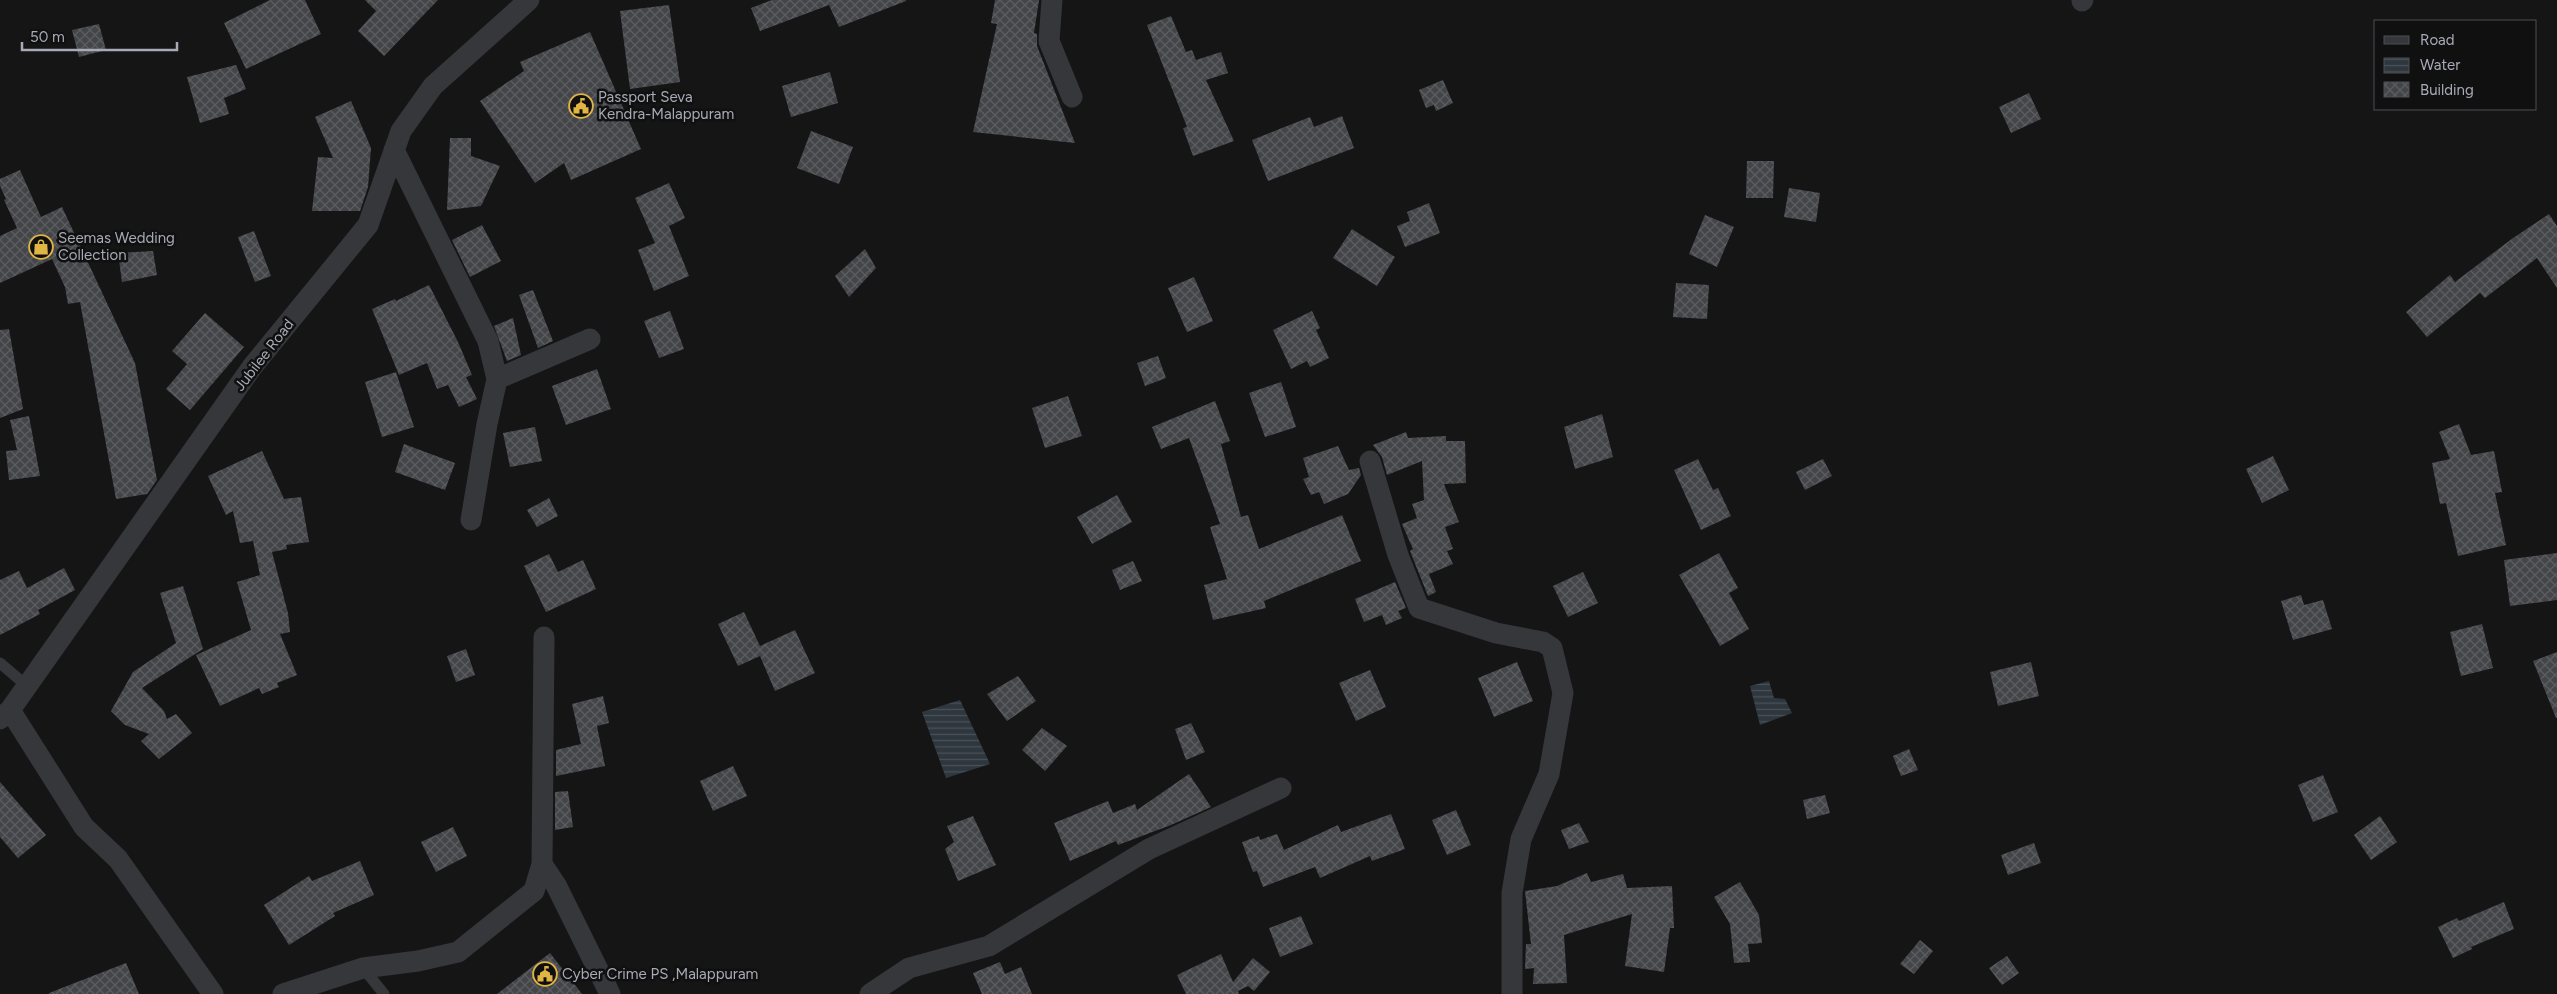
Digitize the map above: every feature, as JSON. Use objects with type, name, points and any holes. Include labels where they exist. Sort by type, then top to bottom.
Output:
[{"type":"street","name":"Jubilee Road","points":[[5,714],[27,686],[252,367],[368,224],[401,131],[433,86],[529,0]]},
{"type":"street","points":[[1052,0],[1050,41],[1072,97]]},
{"type":"street","points":[[394,150],[488,341],[497,378],[487,424],[472,520]]},
{"type":"street","points":[[497,378],[590,339]]},
{"type":"street","points":[[1370,461],[1398,554],[1419,608],[1496,633],[1543,642],[1552,648],[1563,694],[1549,774],[1521,839],[1512,893],[1512,994]]},
{"type":"street","points":[[283,994],[363,968],[418,961],[458,952],[534,891],[542,864],[544,637]]},
{"type":"street","points":[[5,714],[84,827],[118,859],[213,994]]},
{"type":"street","points":[[870,994],[909,968],[989,946],[1149,849],[1281,788]]},
{"type":"street","points":[[542,864],[556,885],[610,994]]},
{"type":"lane","points":[[0,663],[27,686]]},
{"type":"lane","points":[[363,968],[384,994]]},
{"type":"water","points":[[1769,681],[1774,698],[1785,699],[1792,713],[1760,725],[1750,686]]},
{"type":"water","points":[[960,700],[990,764],[946,778],[922,712]]},
{"type":"building","points":[[270,0],[305,0],[321,34],[246,69],[224,23]]},
{"type":"building","points":[[365,0],[438,0],[384,56],[358,31],[376,11]]},
{"type":"building","points":[[772,0],[906,1],[839,27],[829,5],[760,31],[751,8]]},
{"type":"building","points":[[995,0],[1039,0],[1034,33],[1037,34],[1037,46],[1075,143],[973,132],[997,24],[991,23]]},
{"type":"building","points":[[669,5],[680,82],[630,89],[620,11]]},
{"type":"building","points":[[1171,16],[1186,52],[1192,50],[1196,60],[1221,52],[1228,73],[1206,80],[1234,141],[1193,156],[1183,128],[1187,127],[1147,25]]},
{"type":"building","points":[[99,24],[106,50],[79,57],[72,30]]},
{"type":"building","name":"Passport Seva Kendra-Malappuram","points":[[590,32],[641,149],[571,180],[564,163],[535,183],[480,101],[524,71],[520,62]]},
{"type":"building","points":[[236,65],[246,89],[224,98],[229,114],[200,123],[187,77]]},
{"type":"building","points":[[830,72],[838,103],[791,117],[782,86]]},
{"type":"building","points":[[1443,80],[1453,103],[1436,111],[1434,105],[1426,108],[1419,90]]},
{"type":"building","points":[[2029,93],[2041,119],[2011,133],[1999,107]]},
{"type":"building","points":[[351,101],[371,148],[368,187],[360,211],[312,211],[318,157],[333,158],[315,117]]},
{"type":"building","points":[[1342,116],[1354,148],[1268,181],[1252,140],[1310,117],[1314,127]]},
{"type":"building","points":[[811,131],[853,147],[839,184],[797,168]]},
{"type":"building","points":[[450,138],[471,138],[471,156],[500,166],[481,206],[447,210]]},
{"type":"building","points":[[1747,161],[1774,161],[1773,198],[1746,198]]},
{"type":"building","points":[[20,170],[41,217],[62,207],[135,363],[157,480],[147,494],[116,499],[80,302],[68,304],[65,287],[52,259],[0,283],[0,236],[17,228],[4,200],[6,199],[0,186],[0,179]]},
{"type":"building","points":[[669,183],[685,218],[669,226],[689,276],[654,291],[638,250],[655,243],[635,198]]},
{"type":"building","points":[[1789,188],[1820,193],[1816,222],[1784,217]]},
{"type":"building","points":[[1429,203],[1440,233],[1405,247],[1397,226],[1410,221],[1407,212]]},
{"type":"building","points":[[2549,214],[2557,226],[2557,288],[2537,258],[2485,298],[2480,293],[2427,337],[2406,312],[2450,275],[2455,282],[2513,238]]},
{"type":"building","points":[[1705,215],[1734,227],[1717,267],[1689,254]]},
{"type":"building","points":[[482,225],[501,261],[470,277],[452,240]]},
{"type":"building","points":[[1352,229],[1395,257],[1377,286],[1333,258]]},
{"type":"building","points":[[254,231],[271,276],[255,282],[238,237]]},
{"type":"building","points":[[865,249],[876,268],[849,297],[835,276]]},
{"type":"building","points":[[153,251],[157,275],[122,282],[118,253]]},
{"type":"building","points":[[1194,277],[1213,321],[1187,332],[1168,288]]},
{"type":"building","points":[[1676,283],[1709,285],[1707,319],[1673,317]]},
{"type":"building","points":[[429,285],[458,342],[472,375],[466,377],[477,399],[459,407],[448,385],[437,389],[427,363],[399,375],[372,309],[395,299],[396,301]]},
{"type":"building","points":[[533,290],[553,341],[538,348],[519,295]]},
{"type":"building","points":[[670,311],[684,349],[659,358],[644,321]]},
{"type":"building","points":[[1312,311],[1320,328],[1316,330],[1329,358],[1310,367],[1307,361],[1291,369],[1273,330]]},
{"type":"building","points":[[205,313],[244,347],[190,410],[166,389],[187,364],[172,351]]},
{"type":"building","points":[[513,318],[521,355],[507,361],[494,326]]},
{"type":"building","points":[[9,329],[23,409],[0,418],[0,330]]},
{"type":"building","points":[[1158,356],[1166,378],[1145,386],[1137,363]]},
{"type":"building","points":[[597,369],[611,409],[566,425],[552,386]]},
{"type":"building","points":[[396,372],[414,427],[382,437],[365,382]]},
{"type":"building","points":[[1281,382],[1296,427],[1265,437],[1249,393]]},
{"type":"building","points":[[1068,396],[1082,436],[1045,448],[1032,408]]},
{"type":"building","points":[[1215,401],[1230,441],[1221,444],[1241,517],[1248,515],[1259,549],[1342,515],[1361,561],[1264,601],[1266,608],[1213,620],[1204,585],[1227,579],[1210,527],[1220,524],[1189,438],[1161,449],[1152,427]]},
{"type":"building","points":[[1602,414],[1613,457],[1575,469],[1564,427]]},
{"type":"building","points":[[29,416],[40,476],[9,480],[6,451],[17,450],[10,420]]},
{"type":"building","points":[[2459,424],[2471,455],[2494,451],[2502,492],[2495,493],[2506,545],[2458,556],[2446,503],[2440,504],[2432,463],[2450,459],[2439,432]]},
{"type":"building","points":[[535,427],[542,461],[510,467],[503,433]]},
{"type":"building","points":[[1406,432],[1408,438],[1446,436],[1446,441],[1465,441],[1466,483],[1444,484],[1459,522],[1445,527],[1453,549],[1447,551],[1453,564],[1429,574],[1436,592],[1428,596],[1410,551],[1413,549],[1402,524],[1417,518],[1412,504],[1424,500],[1422,461],[1387,475],[1382,457],[1373,445]]},
{"type":"building","points":[[404,444],[455,463],[445,490],[395,472]]},
{"type":"building","points":[[1338,446],[1349,470],[1359,468],[1361,475],[1348,494],[1324,504],[1319,492],[1311,495],[1303,479],[1309,477],[1303,458]]},
{"type":"building","points":[[262,451],[284,499],[301,497],[309,542],[286,545],[287,549],[272,552],[288,613],[290,632],[280,634],[297,675],[277,683],[279,687],[262,694],[259,688],[220,706],[196,655],[251,630],[237,582],[260,575],[253,541],[240,543],[233,511],[226,515],[208,476]]},
{"type":"building","points":[[2273,456],[2289,490],[2262,503],[2246,469]]},
{"type":"building","points":[[1698,459],[1713,490],[1718,488],[1731,516],[1701,530],[1674,470]]},
{"type":"building","points":[[1823,459],[1832,476],[1805,490],[1796,472]]},
{"type":"building","points":[[1117,495],[1132,522],[1092,544],[1077,517]]},
{"type":"building","points":[[549,498],[558,516],[537,527],[527,510]]},
{"type":"building","points":[[1719,553],[1738,588],[1729,593],[1749,629],[1720,646],[1679,575]]},
{"type":"building","points":[[2557,553],[2557,600],[2510,606],[2504,560]]},
{"type":"building","points":[[549,554],[558,572],[583,560],[596,589],[546,612],[524,566]]},
{"type":"building","points":[[1133,561],[1142,581],[1120,590],[1112,570]]},
{"type":"building","points":[[64,568],[75,590],[38,610],[40,614],[0,635],[0,580],[19,571],[27,588]]},
{"type":"building","points":[[1583,572],[1598,603],[1568,617],[1553,586]]},
{"type":"building","points":[[1395,582],[1406,608],[1398,611],[1402,618],[1386,625],[1382,615],[1364,622],[1355,599]]},
{"type":"building","points":[[183,586],[203,649],[142,688],[164,711],[167,719],[176,714],[192,733],[159,759],[141,741],[149,734],[125,725],[111,711],[133,672],[176,643],[160,593]]},
{"type":"building","points":[[2301,595],[2304,605],[2323,600],[2332,629],[2293,640],[2281,601]]},
{"type":"building","points":[[744,612],[760,646],[795,630],[815,673],[775,691],[760,656],[738,666],[718,624]]},
{"type":"building","points":[[2482,624],[2493,668],[2461,676],[2450,632]]},
{"type":"building","points":[[466,649],[475,675],[456,682],[447,656]]},
{"type":"building","points":[[2557,652],[2557,718],[2556,718],[2533,661]]},
{"type":"building","points":[[1517,662],[1533,701],[1494,717],[1478,678]]},
{"type":"building","points":[[2031,662],[2039,696],[1998,706],[1990,672]]},
{"type":"building","points":[[1370,670],[1386,707],[1356,721],[1339,683]]},
{"type":"building","points":[[1018,676],[1036,701],[1007,721],[987,694]]},
{"type":"building","points":[[603,696],[609,723],[597,726],[605,766],[556,776],[556,750],[581,744],[572,704]]},
{"type":"building","points":[[1191,723],[1205,752],[1186,760],[1175,729]]},
{"type":"building","points":[[1042,728],[1067,746],[1045,771],[1022,750]]},
{"type":"building","points":[[1909,749],[1918,770],[1901,776],[1893,756]]},
{"type":"building","points":[[733,766],[747,796],[713,811],[700,781]]},
{"type":"building","points":[[1189,774],[1211,807],[1171,825],[1118,845],[1116,841],[1070,861],[1054,823],[1108,801],[1113,813],[1135,804],[1137,810]]},
{"type":"building","points":[[2323,775],[2338,812],[2313,822],[2298,785]]},
{"type":"building","points":[[0,782],[46,835],[18,858],[0,837]]},
{"type":"building","points":[[568,791],[573,827],[555,830],[555,792]]},
{"type":"building","points":[[1825,795],[1830,813],[1807,819],[1803,800]]},
{"type":"building","points":[[1456,810],[1471,845],[1447,855],[1432,820]]},
{"type":"building","points":[[1391,814],[1405,849],[1372,861],[1370,856],[1320,878],[1315,867],[1263,887],[1257,871],[1253,872],[1242,842],[1259,836],[1260,840],[1277,834],[1284,850],[1338,825],[1341,832]]},
{"type":"building","points":[[973,816],[996,865],[958,881],[945,849],[954,842],[947,826]]},
{"type":"building","points":[[2380,816],[2397,842],[2371,860],[2354,835]]},
{"type":"building","points":[[1579,823],[1589,842],[1569,849],[1561,830]]},
{"type":"building","points":[[453,827],[467,856],[436,872],[421,842]]},
{"type":"building","points":[[2034,843],[2041,863],[2008,875],[2001,855]]},
{"type":"building","points":[[360,861],[374,895],[333,913],[335,916],[289,945],[264,905],[309,876],[312,881]]},
{"type":"building","points":[[1587,873],[1591,882],[1623,874],[1627,888],[1672,886],[1674,928],[1670,928],[1664,972],[1625,966],[1632,914],[1564,935],[1567,983],[1533,984],[1534,968],[1525,969],[1526,944],[1531,944],[1525,891],[1557,886]]},
{"type":"building","points":[[1740,882],[1759,915],[1762,943],[1748,944],[1750,962],[1734,963],[1730,924],[1714,897]]},
{"type":"building","points":[[2504,902],[2514,929],[2471,947],[2472,949],[2453,958],[2438,927],[2457,918],[2459,921]]},
{"type":"building","points":[[1301,916],[1313,944],[1280,957],[1269,928]]},
{"type":"building","points":[[1920,940],[1933,951],[1914,974],[1900,964]]},
{"type":"building","name":"Cyber Crime PS ,Malappuram","points":[[550,953],[582,994],[497,994]]},
{"type":"building","points":[[1221,954],[1233,982],[1253,958],[1270,972],[1254,991],[1248,986],[1238,991],[1239,994],[1186,994],[1177,975]]},
{"type":"building","points":[[2007,956],[2019,973],[2002,985],[1989,968]]},
{"type":"building","points":[[1000,962],[1005,974],[1021,967],[1032,994],[982,994],[973,973]]},
{"type":"building","points":[[126,963],[139,994],[49,994],[49,993]]},
{"type":"place","name":"Passport Seva Kendra-Malappuram","points":[[581,106]]},
{"type":"place","name":"Seemas Wedding Collection","points":[[41,247]]},
{"type":"place","name":"Cyber Crime PS ,Malappuram","points":[[545,974]]}]
